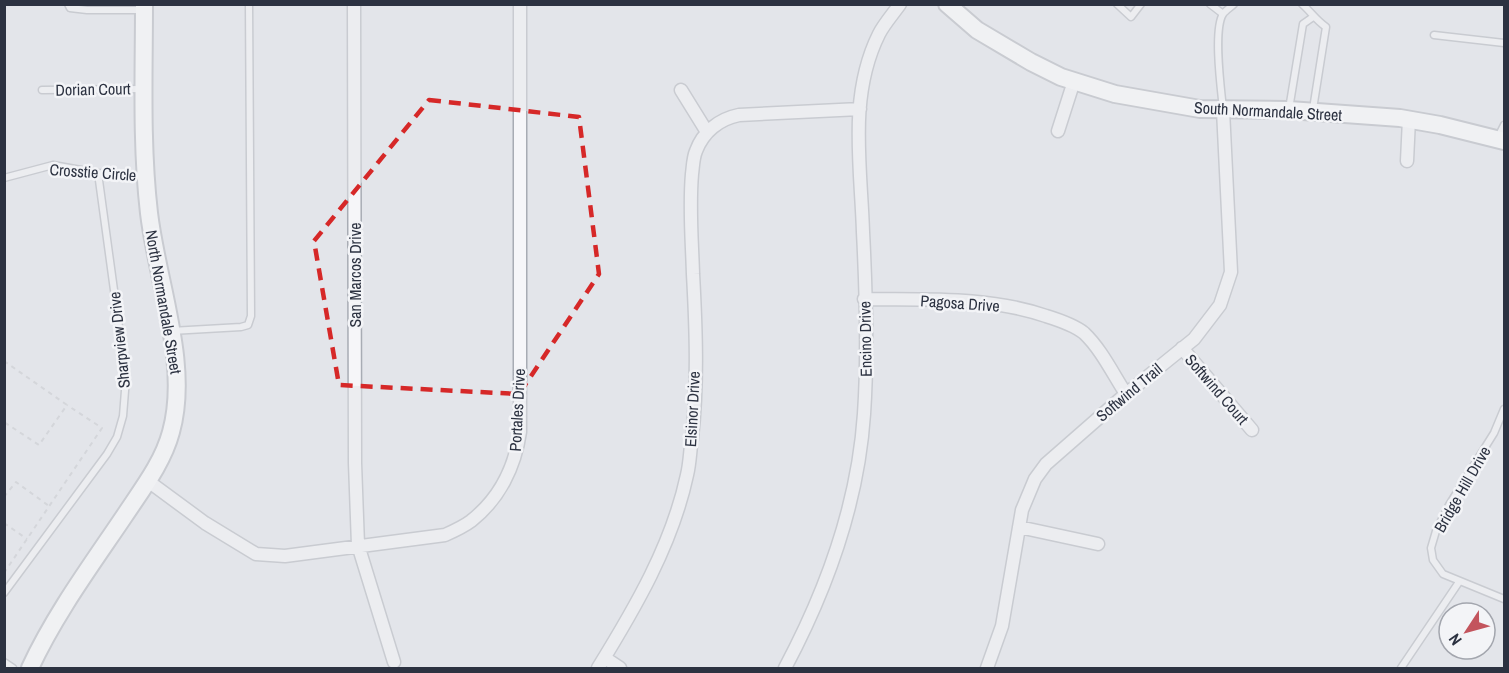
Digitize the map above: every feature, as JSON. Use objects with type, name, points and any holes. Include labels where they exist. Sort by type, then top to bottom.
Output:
[{"type":"street","name":"San Marcos Drive","points":[[354,4],[355,463],[358,545],[394,662]]},
{"type":"street","name":"Portales Drive","points":[[148,481],[205,523],[256,554],[285,556],[446,535],[469,523],[484,509],[508,477],[516,454],[520,421],[520,4]]},
{"type":"street","name":"Encino Drive","points":[[785,669],[806,629],[827,577],[855,483],[864,415],[863,233],[858,134],[861,93],[879,34],[900,4]]},
{"type":"street","name":"South Normandale Street","points":[[947,4],[977,30],[1031,62],[1061,77],[1115,94],[1200,109],[1289,110],[1408,119],[1502,135]]},
{"type":"street","name":"North Normandale Street","points":[[35,667],[61,611],[148,481],[172,431],[176,409],[178,386],[176,361],[155,250],[146,176],[144,7]]},
{"type":"street","points":[[1058,131],[1074,81]]},
{"type":"street","points":[[681,90],[707,132],[726,118],[739,115],[860,109]]},
{"type":"street","name":"Softwind Trail","points":[[987,669],[1002,626],[1022,510],[1035,479],[1046,464],[1126,394],[1194,339],[1220,305],[1231,272],[1223,110]]},
{"type":"street","points":[[1407,161],[1408,119]]},
{"type":"street","name":"Elsinor Drive","points":[[601,663],[656,566],[673,528],[688,474],[696,402],[694,278],[689,202],[694,154],[707,132]]},
{"type":"street","name":"Pagosa Drive","points":[[864,298],[977,300],[1029,310],[1062,321],[1083,332],[1126,394]]},
{"type":"street","name":"Softwind Court","points":[[1182,348],[1252,430]]},
{"type":"street","points":[[1019,527],[1098,544]]},
{"type":"street","points":[[601,663],[620,669]]},
{"type":"lane","points":[[68,4],[70,8],[87,10],[144,7]]},
{"type":"lane","points":[[171,331],[241,327],[248,324],[251,316],[249,4]]},
{"type":"lane","points":[[1117,4],[1131,17],[1141,4]]},
{"type":"lane","points":[[1210,4],[1223,14]]},
{"type":"lane","points":[[1223,110],[1218,45],[1223,14],[1234,4]]},
{"type":"lane","points":[[1302,4],[1326,27],[1313,112]]},
{"type":"lane","points":[[1289,110],[1303,24],[1313,17]]},
{"type":"lane","points":[[1434,35],[1504,43]]},
{"type":"lane","name":"Dorian Court","points":[[42,90],[144,88]]},
{"type":"lane","name":"Crosstie Circle","points":[[4,178],[53,165],[98,173],[146,176]]},
{"type":"lane","name":"Sharpview Drive","points":[[4,593],[107,454],[117,437],[123,416],[126,378],[98,173]]},
{"type":"lane","name":"Bridge Hill Drive","points":[[1504,411],[1494,434],[1449,506],[1436,531],[1431,548],[1433,560],[1443,574],[1504,599]]},
{"type":"lane","points":[[1401,669],[1459,582]]},
{"type":"lane","points":[[4,663],[13,669]]},
{"type":"path","points":[[4,361],[102,428],[4,573]]},
{"type":"path","points":[[4,422],[39,445],[68,405]]},
{"type":"path","points":[[4,498],[16,482],[50,506]]},
{"type":"path","points":[[4,523],[27,539]]},
{"type":"highlighted area","points":[[429,100],[579,117],[599,274],[519,394],[339,385],[314,241]]}]
